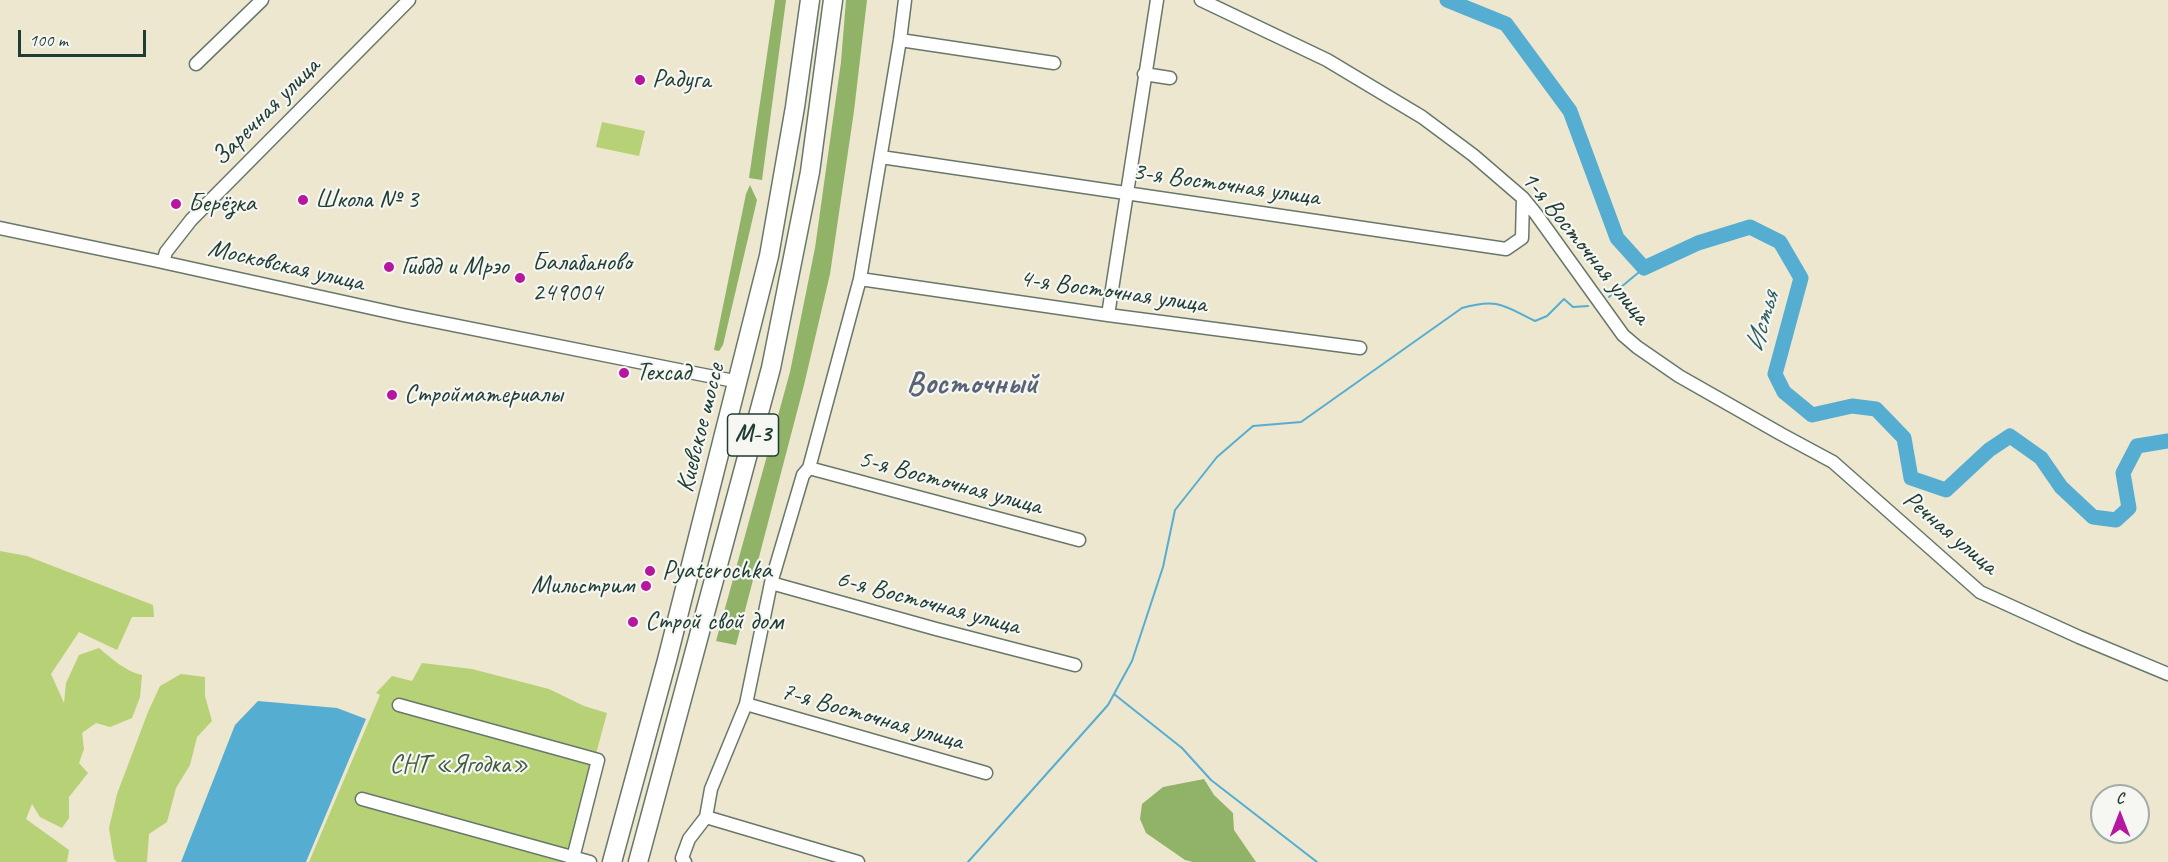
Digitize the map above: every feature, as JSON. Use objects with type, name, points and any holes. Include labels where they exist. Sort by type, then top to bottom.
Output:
[{"type":"highway","name":"Киевское шоссе","points":[[612,862],[668,660],[770,256],[810,0]]},
{"type":"highway","name":"Киевское шоссе","points":[[638,862],[771,368],[806,192],[833,0]]},
{"type":"highway","points":[[782,190],[793,178],[801,179],[806,192]]},
{"type":"street","points":[[195,64],[262,0]]},
{"type":"street","name":"Заречная улица","points":[[163,262],[166,252],[212,197],[409,0]]},
{"type":"street","points":[[685,862],[682,858],[689,839],[706,817],[711,789],[746,704],[771,583],[803,475],[809,468],[860,279],[905,0]]},
{"type":"street","points":[[1108,315],[1157,0]]},
{"type":"street","name":"1-я Восточная улица","points":[[1201,0],[1327,60],[1413,111],[1473,155],[1522,198],[1623,335],[1679,376],[1781,435]]},
{"type":"street","points":[[900,40],[1054,63]]},
{"type":"street","points":[[1144,74],[1170,78]]},
{"type":"street","name":"3-я Восточная улица","points":[[881,157],[1506,249],[1522,237],[1522,198]]},
{"type":"street","name":"Московская улица","points":[[0,228],[403,315],[739,382]]},
{"type":"street","name":"4-я Восточная улица","points":[[860,279],[1360,348]]},
{"type":"street","name":"Речная улица","points":[[1781,435],[1833,462],[1980,592],[2168,674]]},
{"type":"street","name":"5-я Восточная улица","points":[[809,468],[1079,540]]},
{"type":"street","name":"6-я Восточная улица","points":[[771,583],[1075,665]]},
{"type":"street","name":"7-я Восточная улица","points":[[746,704],[986,772]]},
{"type":"street","points":[[399,705],[598,760],[572,860]]},
{"type":"street","points":[[362,800],[572,860],[590,862]]},
{"type":"street","points":[[706,817],[858,862]]},
{"type":"green space","points":[[775,0],[786,0],[762,180],[749,178]]},
{"type":"green space","points":[[846,0],[867,0],[854,111],[830,274],[804,385],[736,645],[716,641],[790,372],[815,248],[841,62]]},
{"type":"green space","points":[[602,122],[645,131],[639,156],[596,147]]},
{"type":"green space","points":[[750,185],[757,200],[723,345],[719,351],[714,350],[746,194]]},
{"type":"green space","points":[[0,551],[27,556],[153,605],[154,617],[132,617],[117,650],[79,632],[51,674],[64,703],[66,683],[79,655],[99,648],[124,668],[142,675],[140,697],[132,718],[110,727],[96,723],[82,733],[84,749],[79,763],[88,773],[69,797],[69,818],[62,828],[40,817],[32,804],[26,819],[69,850],[67,862],[0,862]]},
{"type":"green space","name":"СНТ «Ягодка»","points":[[422,663],[472,669],[549,689],[584,706],[607,713],[567,862],[309,862],[380,695],[376,693],[392,676],[412,681]]},
{"type":"green space","points":[[181,674],[205,677],[205,696],[212,721],[197,737],[190,765],[176,788],[167,822],[149,834],[147,862],[117,862],[114,859],[109,828],[117,794],[160,686]]},
{"type":"green space","points":[[1204,779],[1214,795],[1233,813],[1234,830],[1256,862],[1185,860],[1146,833],[1140,819],[1142,804],[1163,787]]},
{"type":"water","points":[[258,701],[337,708],[366,719],[306,862],[181,862],[235,725]]},
{"type":"waterway","name":"Истья","points":[[1447,0],[1506,24],[1570,111],[1617,238],[1644,268],[1698,243],[1750,227],[1780,242],[1801,278],[1775,374],[1784,392],[1812,415],[1852,406],[1876,409],[1904,438],[1911,478],[1946,490],[1989,450],[2010,436],[2041,458],[2061,487],[2093,517],[2116,520],[2129,508],[2123,473],[2137,446],[2168,441]]},
{"type":"waterway","points":[[1609,297],[1644,268]]},
{"type":"waterway","points":[[968,862],[1108,705],[1132,661],[1163,567],[1175,510],[1217,457],[1253,426],[1301,422],[1462,308],[1484,304],[1500,305],[1535,321],[1547,316],[1564,299],[1573,307],[1588,306]]},
{"type":"waterway","points":[[1114,694],[1182,748],[1211,780],[1317,862]]},
{"type":"place","name":"Радуга","points":[[640,80]]},
{"type":"place","name":"Школа № 3","points":[[303,200]]},
{"type":"place","name":"Берёзка","points":[[176,204]]},
{"type":"place","name":"Гибдд и Мрэо","points":[[389,267]]},
{"type":"place","name":"Балабаново 249004","points":[[520,278]]},
{"type":"place","name":"Техсад","points":[[624,373]]},
{"type":"place","name":"Стройматериалы","points":[[392,395]]},
{"type":"place","name":"Pyaterochka","points":[[650,571]]},
{"type":"place","name":"Мильстрим","points":[[646,586]]},
{"type":"place","name":"Строй свой дом","points":[[633,622]]},
{"type":"district","name":"Восточный","points":[[972,385]]}]
